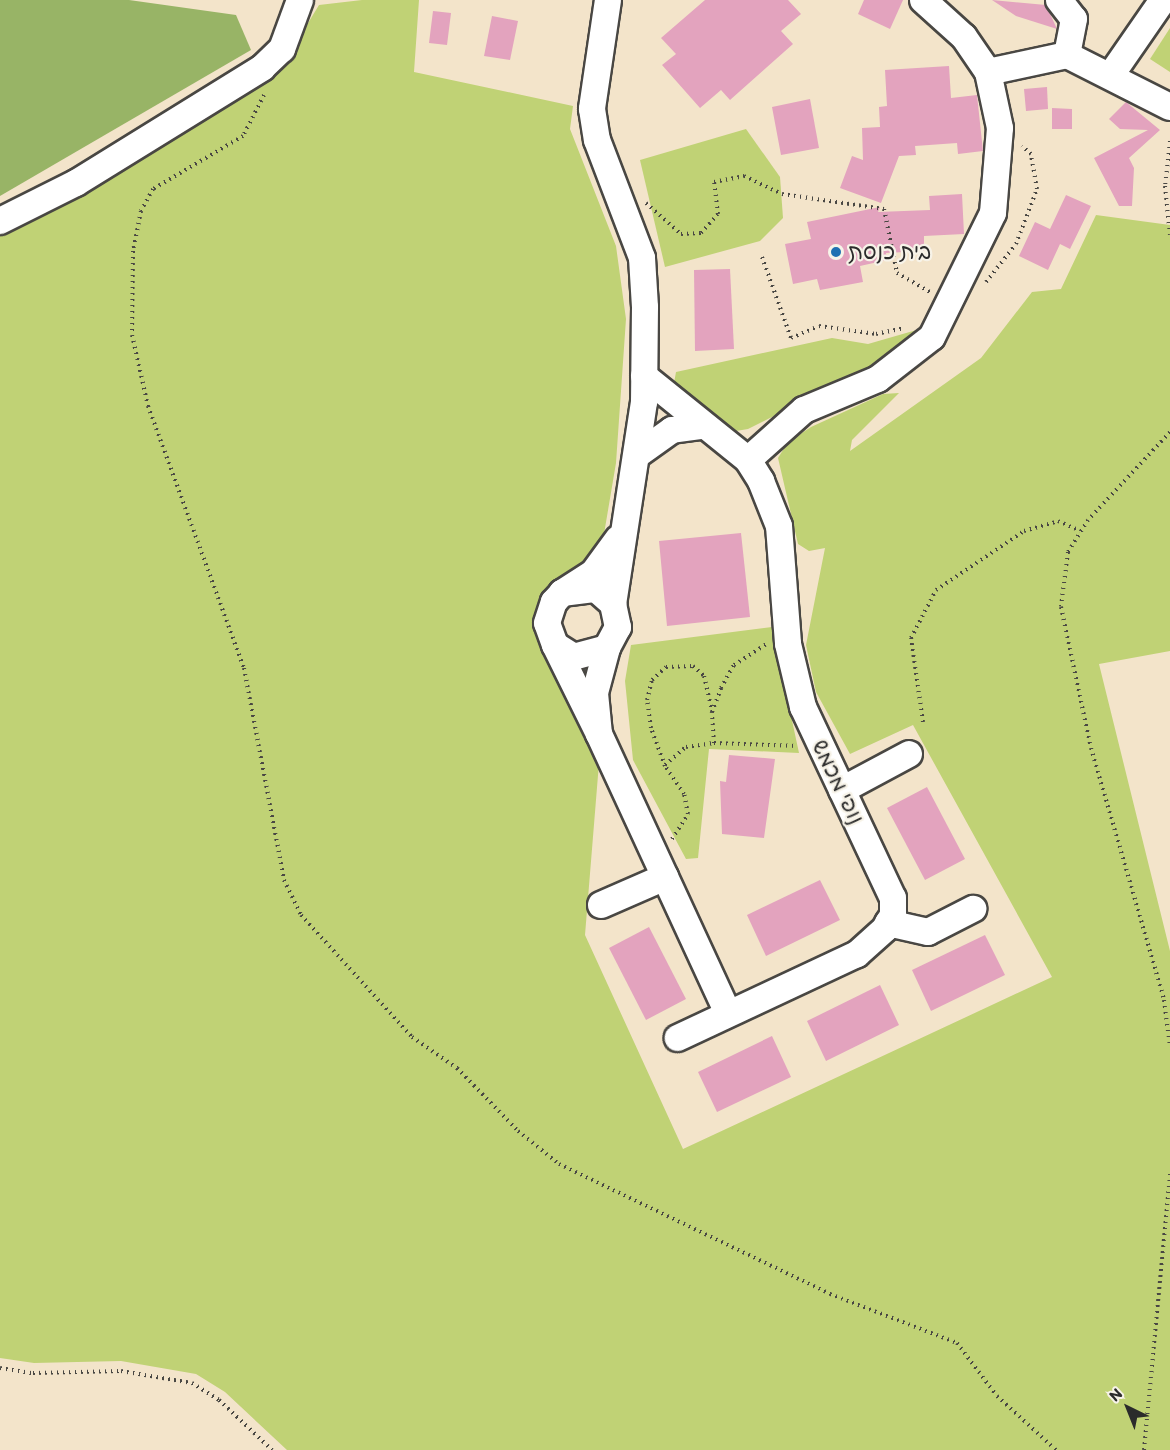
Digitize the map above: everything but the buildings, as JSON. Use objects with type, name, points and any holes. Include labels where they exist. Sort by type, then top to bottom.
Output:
[{"type":"street","points":[[0,221],[76,183],[262,68],[282,49],[300,0]]},
{"type":"street","points":[[599,734],[594,693],[607,648],[618,627],[613,604],[622,531],[637,454],[644,376],[642,258],[597,140],[592,109],[608,0]]},
{"type":"street","points":[[748,460],[804,410],[878,379],[916,354],[951,304],[993,213],[1000,128],[988,72],[964,37],[923,0]]},
{"type":"street","points":[[1111,75],[1163,0]]},
{"type":"street","points":[[1064,1],[1074,19],[1067,55]]},
{"type":"street","points":[[988,72],[1067,55],[1111,75],[1170,107]]},
{"type":"street","name":"נופי מכמש","points":[[644,376],[702,426],[748,460],[778,526],[788,644],[816,738],[893,898],[888,923]]},
{"type":"street","points":[[637,454],[672,430],[702,426]]},
{"type":"street","points":[[622,531],[594,572],[562,593],[548,612],[555,645],[599,734],[728,1013]]},
{"type":"street","points":[[562,593],[596,589],[613,604]]},
{"type":"street","points":[[555,645],[574,657],[607,648]]},
{"type":"street","points":[[842,790],[909,754]]},
{"type":"street","points":[[601,905],[665,877]]},
{"type":"street","points":[[678,1038],[857,954],[888,923],[928,932],[973,909]]},
{"type":"path","points":[[262,68],[266,89],[243,136],[153,189],[141,211],[133,251],[132,334],[148,406],[244,668],[284,880],[301,915],[412,1037],[457,1068],[518,1131],[559,1164],[830,1294],[957,1343],[997,1396],[1056,1450]]},
{"type":"path","points":[[614,180],[681,234],[701,234],[718,214],[714,182],[744,176],[782,194],[884,209],[897,273],[951,304],[995,276],[1016,244],[1036,189],[1030,154],[1000,128]]},
{"type":"path","points":[[1170,141],[1165,186],[1170,235]]},
{"type":"path","points":[[762,257],[791,338],[819,326],[876,334],[916,323]]},
{"type":"path","points":[[1170,432],[1119,482],[1080,531],[1068,552],[1061,607],[1091,748],[1164,1000],[1170,1047]]},
{"type":"path","points":[[923,722],[911,638],[936,590],[1034,526],[1058,521],[1080,531]]},
{"type":"path","points":[[712,712],[734,665],[766,644],[788,644]]},
{"type":"path","points":[[653,850],[674,838],[688,814],[684,794],[664,766],[647,699],[652,680],[666,667],[693,666],[710,690],[714,743]]},
{"type":"path","points":[[664,766],[686,747],[714,743],[799,746],[816,738]]},
{"type":"path","points":[[1144,1450],[1170,1173]]},
{"type":"path","points":[[0,1368],[33,1373],[121,1371],[181,1380],[219,1400],[272,1450]]},
{"type":"green space","points":[[0,0],[129,0],[236,15],[251,50],[0,196]]},
{"type":"green space","points":[[362,0],[419,0],[414,72],[573,106],[570,129],[616,246],[626,319],[616,463],[604,534],[581,573],[543,600],[599,763],[585,935],[683,1149],[1052,977],[913,725],[850,754],[816,692],[806,645],[825,548],[809,551],[798,544],[778,458],[788,442],[811,427],[883,394],[899,393],[852,440],[850,451],[981,358],[1032,292],[1061,289],[1096,215],[1170,225],[1170,651],[1099,664],[1170,951],[1170,1450],[287,1450],[225,1392],[196,1374],[121,1361],[34,1363],[0,1358],[0,233],[288,56],[319,5]]},
{"type":"green space","points":[[1170,28],[1170,72],[1150,59]]},
{"type":"green space","points":[[746,129],[780,177],[783,218],[760,241],[665,267],[640,160]]},
{"type":"green space","points":[[920,329],[878,364],[748,429],[736,431],[674,383],[676,372],[832,338],[868,344]]},
{"type":"green space","points":[[772,627],[799,753],[709,749],[698,858],[686,859],[633,760],[625,681],[631,645]]},
{"type":"place","name":"בית כנסת","points":[[836,252]]}]
